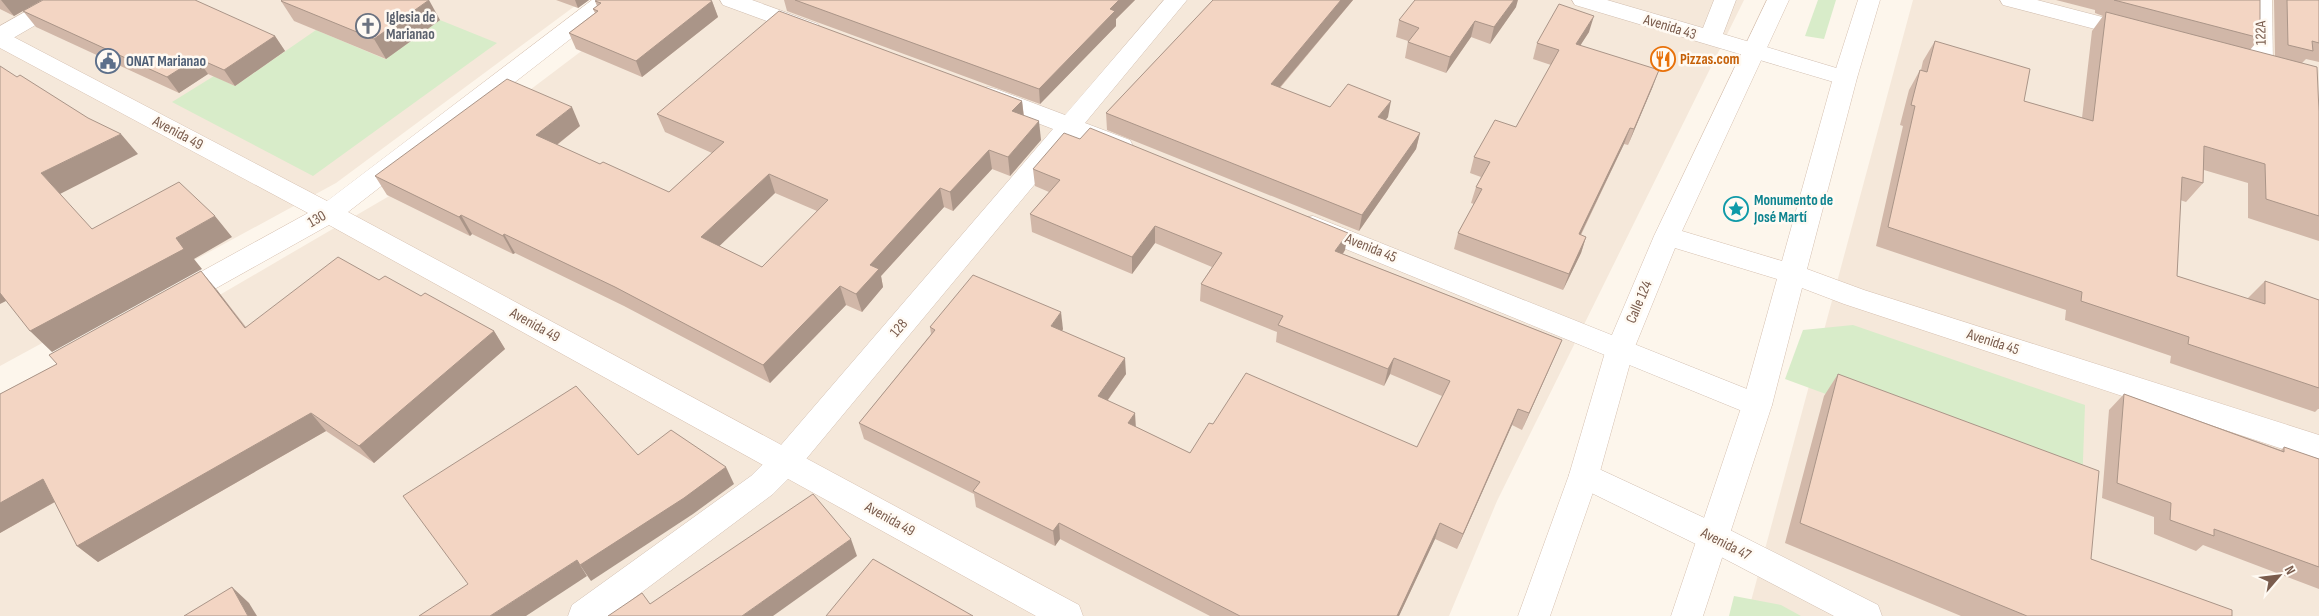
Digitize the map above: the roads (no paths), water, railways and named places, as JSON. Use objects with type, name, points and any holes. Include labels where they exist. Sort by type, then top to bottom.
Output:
[{"type":"street","points":[[0,37],[62,0]]},
{"type":"street","name":"130","points":[[156,309],[329,213],[606,0]]},
{"type":"street","points":[[731,0],[832,37]]},
{"type":"street","name":"128","points":[[584,616],[762,485],[786,461],[1176,0]]},
{"type":"street","name":"Avenida 43","points":[[1583,0],[1844,78]]},
{"type":"street","points":[[1710,38],[1724,0]]},
{"type":"street","name":"Calle 124","points":[[1534,616],[1584,475],[1620,349],[1667,236],[1778,0]]},
{"type":"street","points":[[1687,616],[1757,405],[1844,78],[1869,0]]},
{"type":"street","points":[[2011,0],[2156,38]]},
{"type":"street","name":"122A","points":[[2260,0],[2261,66]]},
{"type":"street","name":"Avenida 49","points":[[0,37],[329,213],[1067,616]]},
{"type":"street","points":[[970,88],[1144,156]]},
{"type":"street","name":"Avenida 45","points":[[1290,215],[1757,405]]},
{"type":"street","name":"Avenida 45","points":[[1667,236],[1793,274],[1854,297],[2319,448]]},
{"type":"street","name":"Avenida 47","points":[[1584,475],[1713,537],[1866,616]]},
{"type":"place","name":"Iglesia de Marianao","points":[[368,26]]},
{"type":"place","name":"Pizzas.com","points":[[1663,59]]},
{"type":"place","name":"ONAT Marianao","points":[[108,61]]},
{"type":"place","name":"Monumento de José Martí","points":[[1736,209]]}]
